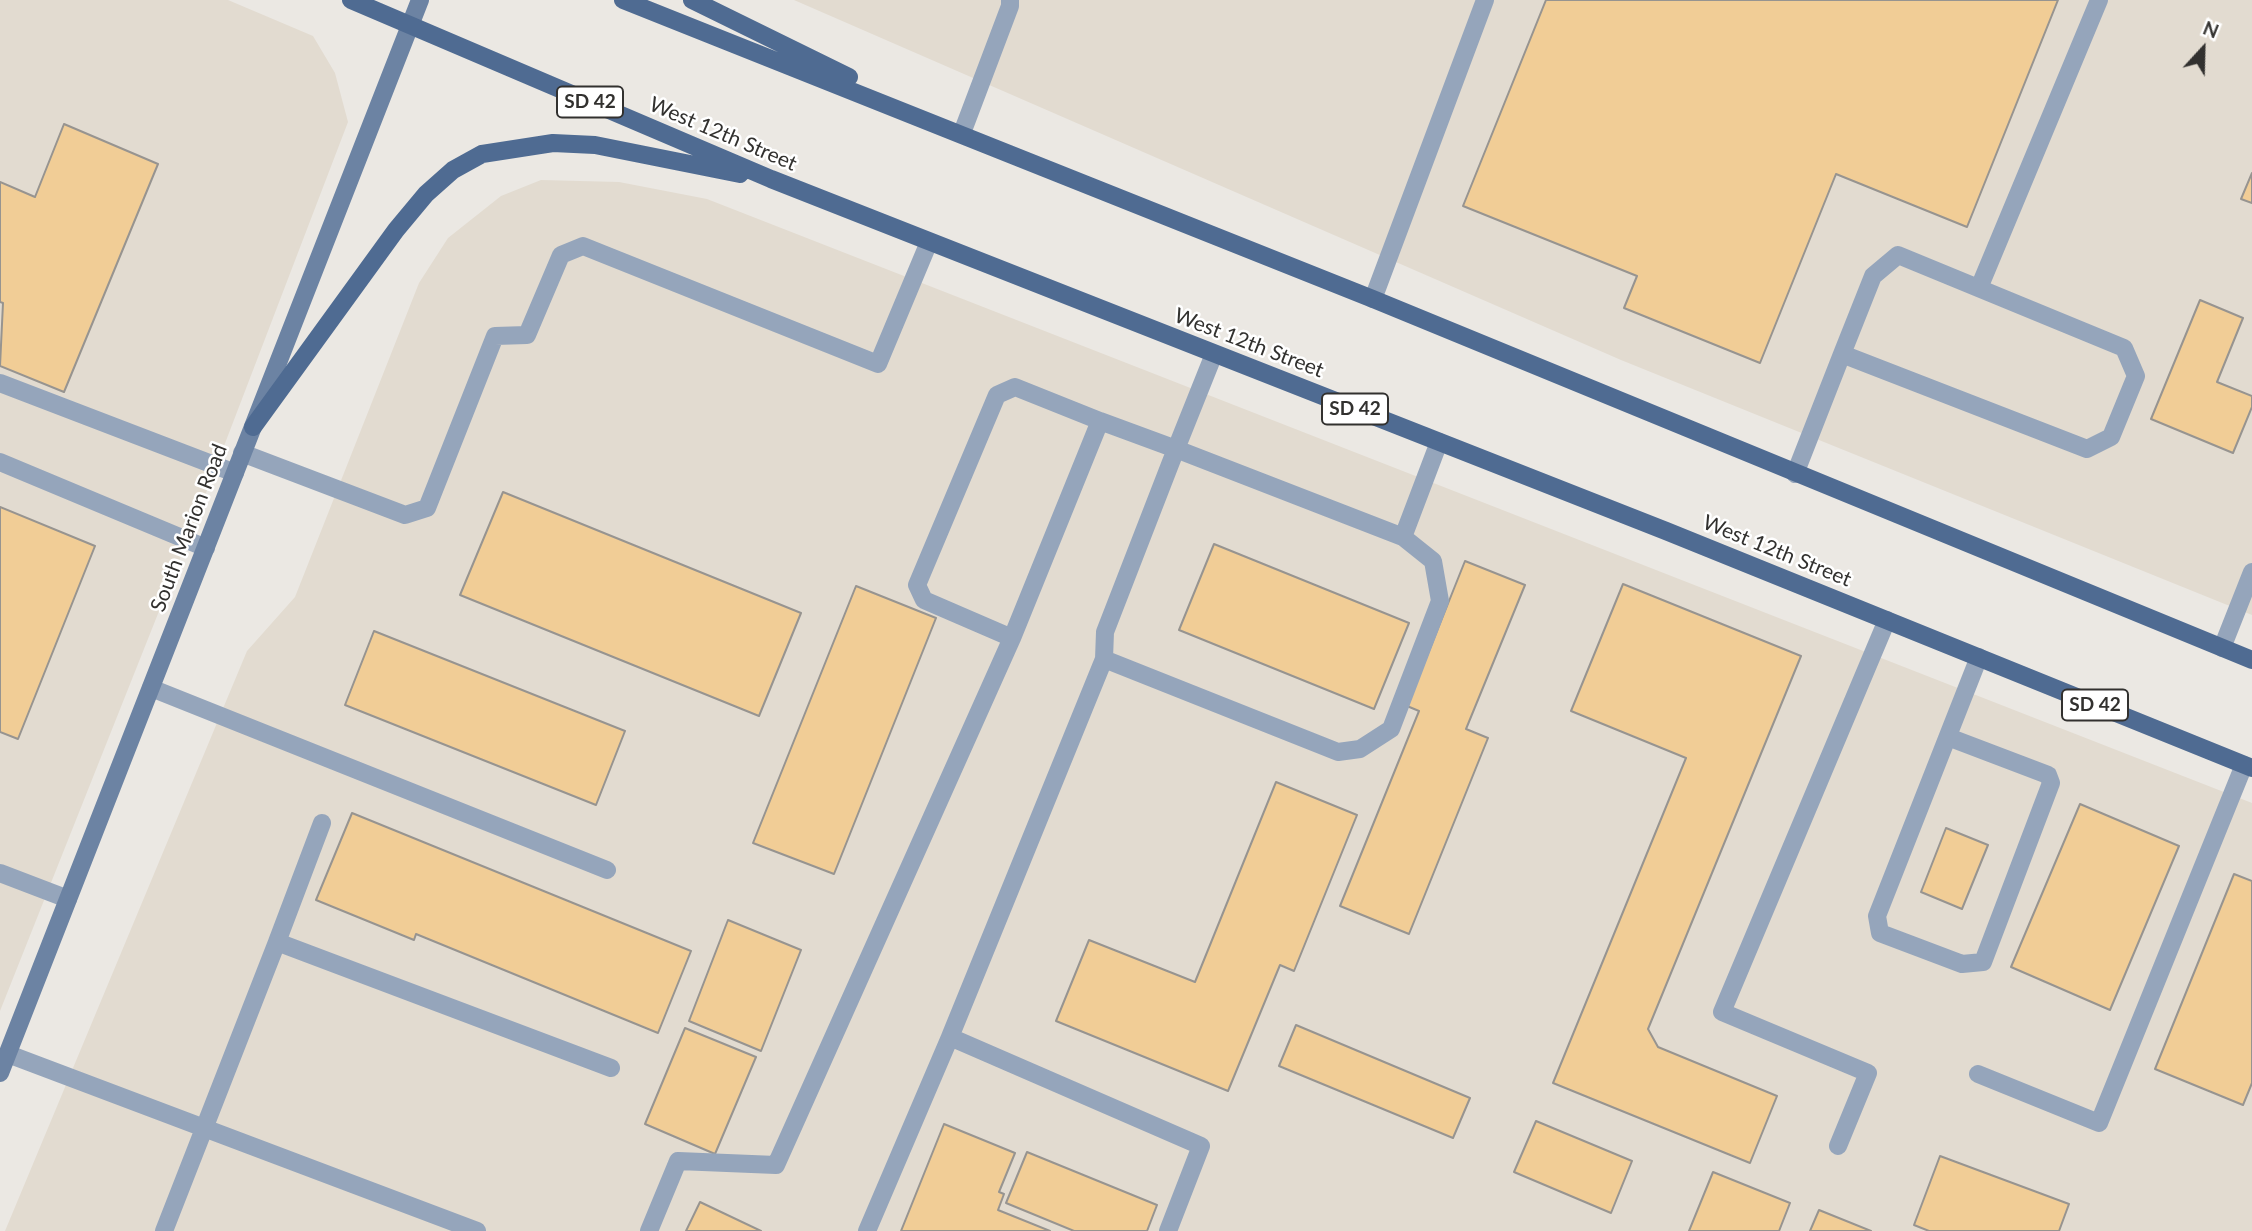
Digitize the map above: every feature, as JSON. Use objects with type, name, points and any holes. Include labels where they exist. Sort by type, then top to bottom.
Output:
[{"type":"main road","name":"West 12th Street","points":[[351,0],[771,179],[1887,620],[2248,766]]},
{"type":"main road","name":"South Marion Road","points":[[0,1073],[420,0]]},
{"type":"main road","points":[[623,0],[1373,299],[2252,660]]},
{"type":"main road","points":[[692,0],[962,133]]},
{"type":"main road","points":[[253,426],[396,230],[426,194],[453,170],[482,154],[553,143],[595,145],[771,179]]},
{"type":"lane","points":[[962,133],[1010,0]]},
{"type":"lane","points":[[1373,299],[1485,0]]},
{"type":"lane","points":[[1979,288],[2098,0]]},
{"type":"lane","points":[[242,453],[405,515],[427,508],[495,336],[527,335],[561,256],[583,246],[878,364],[929,242]]},
{"type":"lane","points":[[1795,474],[1842,354],[1873,276],[1898,255],[2124,348],[2136,376],[2111,437],[2087,449],[1842,354]]},
{"type":"lane","points":[[867,1231],[950,1037],[1104,659],[1105,632],[1214,354]]},
{"type":"lane","points":[[0,383],[235,473]]},
{"type":"lane","points":[[1012,638],[924,600],[917,585],[996,395],[1015,387],[1403,537],[1433,561],[1440,601],[1391,729],[1360,749],[1338,752],[1104,659]]},
{"type":"lane","points":[[649,1231],[678,1161],[776,1165],[1012,638],[1100,421]]},
{"type":"lane","points":[[1403,537],[1439,442]]},
{"type":"lane","points":[[0,462],[206,548]]},
{"type":"lane","points":[[2222,648],[2252,572]]},
{"type":"lane","points":[[1838,1146],[1868,1073],[1722,1012],[1887,620]]},
{"type":"lane","points":[[1948,737],[2048,775],[2051,783],[1983,962],[1962,964],[1880,933],[1877,916],[1979,657]]},
{"type":"lane","points":[[151,688],[607,870]]},
{"type":"lane","points":[[1978,1074],[2099,1123],[2248,766]]},
{"type":"lane","points":[[164,1231],[322,822]]},
{"type":"lane","points":[[0,873],[68,900]]},
{"type":"lane","points":[[277,942],[611,1068]]},
{"type":"lane","points":[[950,1037],[1201,1146],[1168,1231]]},
{"type":"lane","points":[[8,1054],[477,1231]]},
{"type":"shaded area","points":[[0,0],[228,0],[313,36],[335,73],[348,122],[206,493],[0,1011]]},
{"type":"shaded area","points":[[794,0],[2252,0],[2252,615],[1621,360]]},
{"type":"shaded area","points":[[541,180],[619,182],[707,199],[2252,803],[2252,1231],[5,1231],[247,651],[295,597],[419,283],[448,238],[501,196]]},
{"type":"building","points":[[1546,0],[2058,0],[1967,227],[1836,174],[1760,363],[1624,308],[1637,276],[1463,206]]},
{"type":"building","points":[[64,124],[158,164],[64,392],[0,366],[3,303],[0,302],[0,182],[35,197]]},
{"type":"building","points":[[2252,173],[2252,203],[2241,199]]},
{"type":"building","points":[[2200,300],[2243,318],[2217,382],[2252,396],[2252,407],[2233,453],[2151,419]]},
{"type":"building","points":[[503,492],[801,613],[759,716],[460,595]]},
{"type":"building","points":[[0,507],[95,546],[18,739],[0,732]]},
{"type":"building","points":[[1214,544],[1409,623],[1374,709],[1179,630]]},
{"type":"building","points":[[1465,561],[1525,585],[1466,729],[1488,738],[1409,934],[1340,906],[1419,711],[1407,706]]},
{"type":"building","points":[[1623,584],[1801,656],[1648,1029],[1658,1047],[1777,1096],[1750,1163],[1553,1083],[1686,758],[1571,711]]},
{"type":"building","points":[[856,586],[936,618],[834,874],[753,843]]},
{"type":"building","points":[[374,631],[625,731],[596,805],[345,705]]},
{"type":"building","points":[[1276,782],[1357,815],[1294,971],[1280,965],[1228,1091],[1056,1021],[1089,940],[1195,982]]},
{"type":"building","points":[[2080,804],[2179,846],[2110,1010],[2011,967]]},
{"type":"building","points":[[352,813],[691,951],[658,1033],[416,934],[414,940],[316,900]]},
{"type":"building","points":[[1946,828],[1988,845],[1962,909],[1921,892]]},
{"type":"building","points":[[2234,874],[2252,881],[2252,1083],[2243,1105],[2155,1069]]},
{"type":"building","points":[[728,920],[801,950],[761,1051],[689,1021]]},
{"type":"building","points":[[1296,1025],[1470,1098],[1453,1138],[1279,1066]]},
{"type":"building","points":[[685,1028],[756,1057],[715,1154],[645,1124]]},
{"type":"building","points":[[1536,1121],[1632,1161],[1611,1213],[1514,1172]]},
{"type":"building","points":[[944,1124],[1015,1153],[999,1192],[1004,1194],[998,1210],[1050,1231],[901,1231]]},
{"type":"building","points":[[1027,1152],[1157,1205],[1147,1231],[1074,1231],[1006,1203]]},
{"type":"building","points":[[1940,1156],[2069,1204],[2059,1231],[1929,1231],[1914,1225]]},
{"type":"building","points":[[1713,1172],[1790,1203],[1779,1231],[1689,1231]]},
{"type":"building","points":[[700,1202],[761,1231],[686,1231]]},
{"type":"building","points":[[1819,1210],[1871,1231],[1810,1231]]}]
